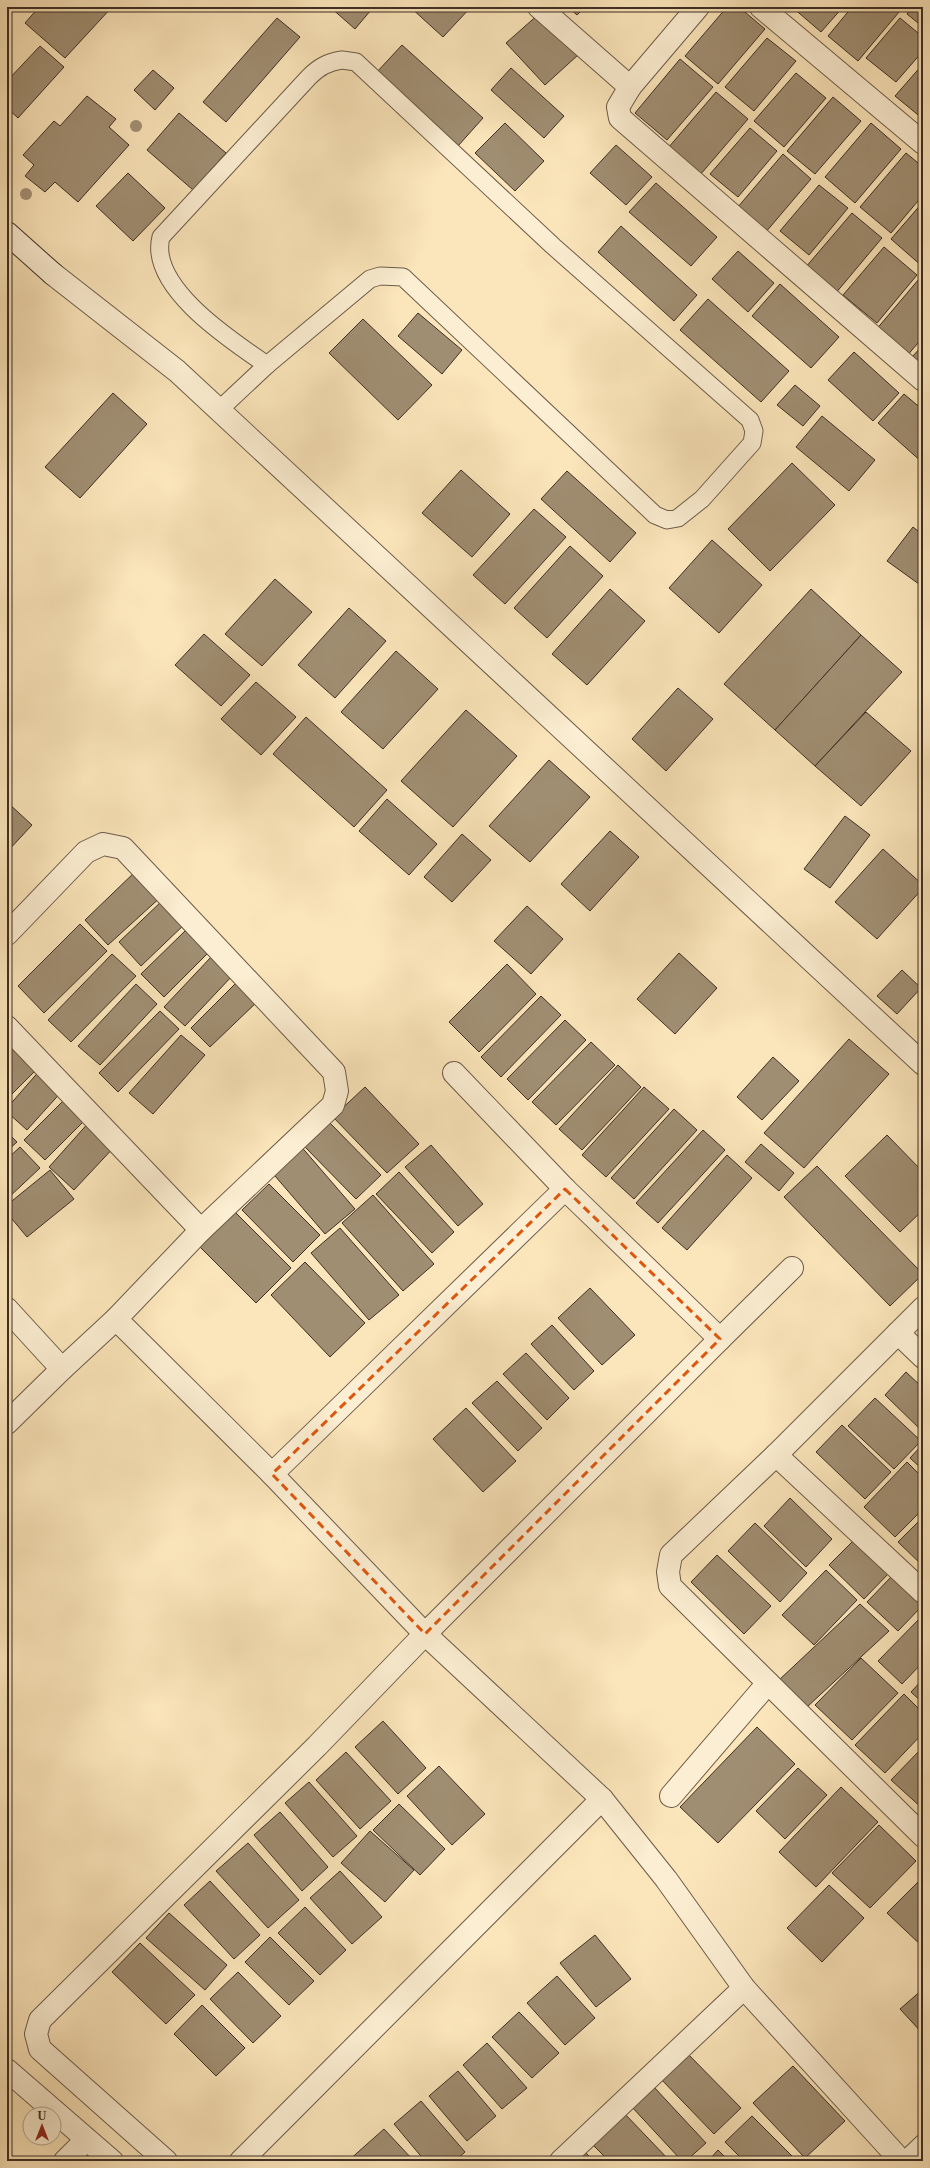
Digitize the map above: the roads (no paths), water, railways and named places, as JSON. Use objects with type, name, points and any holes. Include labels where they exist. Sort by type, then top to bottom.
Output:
[{"type":"street","points":[[539,7],[630,87]]},
{"type":"street","points":[[698,7],[630,87],[618,106],[620,118],[923,380]]},
{"type":"street","points":[[761,7],[923,143]]},
{"type":"street","points":[[7,234],[53,274],[177,371],[923,1064]]},
{"type":"street","points":[[7,934],[86,852],[103,844],[122,848],[334,1072],[337,1091],[333,1105],[201,1230],[116,1319],[7,1423]]},
{"type":"street","points":[[7,1027],[201,1230]]},
{"type":"street","points":[[454,1073],[565,1189],[720,1339]]},
{"type":"street","points":[[272,1474],[565,1189]]},
{"type":"street","points":[[166,2161],[40,2049],[36,2034],[40,2020],[311,1752],[425,1634],[792,1268]]},
{"type":"street","points":[[923,1308],[776,1454],[671,1555],[668,1572],[670,1586],[923,1836]]},
{"type":"street","points":[[7,1309],[62,1369]]},
{"type":"street","points":[[116,1319],[272,1474],[425,1634],[602,1799],[666,1879],[744,1988],[895,2154],[897,2161]]},
{"type":"street","points":[[898,1333],[923,1357]]},
{"type":"street","points":[[776,1454],[923,1592]]},
{"type":"street","points":[[671,1796],[768,1683]]},
{"type":"street","points":[[241,2161],[602,1799]]},
{"type":"street","points":[[561,2161],[744,1988]]},
{"type":"street","points":[[7,2070],[112,2161]]},
{"type":"street","points":[[65,2161],[86,2140]]},
{"type":"lane","points":[[220,410],[267,364],[370,279],[380,276],[395,276],[403,277],[655,516],[672,520],[678,518],[702,499],[752,443],[754,437],[753,425],[750,420],[728,399],[553,246],[356,62],[342,60],[330,62],[318,68],[308,77],[161,237],[158,248],[160,258],[168,276],[179,294],[228,339],[267,364]]},
{"type":"lane","points":[[904,2161],[923,2143]]}]
